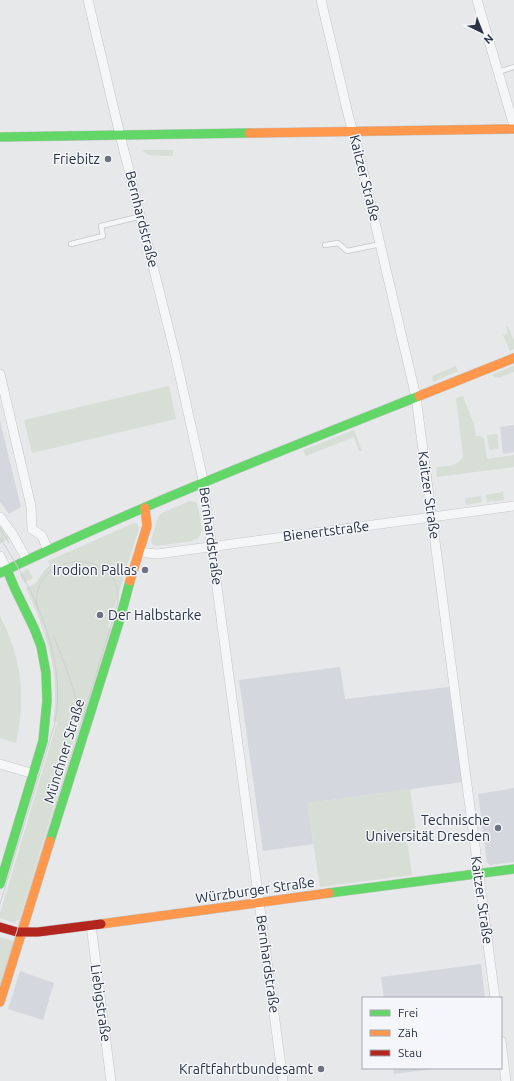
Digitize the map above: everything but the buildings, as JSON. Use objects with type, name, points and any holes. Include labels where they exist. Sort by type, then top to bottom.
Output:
[{"type":"street","name":"Bernhardstraße","points":[[88,0],[120,135],[142,216],[204,482],[283,1081]]},
{"type":"street","name":"Kaitzer Straße","points":[[321,0],[381,244],[416,397],[495,997]]},
{"type":"street","points":[[0,137],[514,128],[476,0]]},
{"type":"street","points":[[0,556],[4,571],[48,550],[204,482],[514,358]]},
{"type":"street","points":[[0,374],[31,506],[32,529],[42,536],[48,550]]},
{"type":"street","name":"Bienertstraße","points":[[139,551],[157,554],[514,506]]},
{"type":"street","name":"Münchner Straße","points":[[0,1002],[116,633],[123,604],[147,526],[147,517],[144,508]]},
{"type":"street","points":[[0,516],[27,560]]},
{"type":"street","name":"Münchner Straße","points":[[0,884],[43,742],[48,692],[45,664],[37,634],[4,571]]},
{"type":"street","points":[[0,764],[34,774]]},
{"type":"street","name":"Würzburger Straße","points":[[0,927],[22,933],[38,932],[514,869]]},
{"type":"street","name":"Liebigstraße","points":[[91,925],[111,1081]]},
{"type":"street","points":[[502,1049],[506,1081]]},
{"type":"lane","points":[[498,72],[514,67]]},
{"type":"lane","points":[[71,244],[103,236],[101,226],[142,216]]},
{"type":"lane","points":[[325,245],[338,243],[347,252],[381,244]]},
{"type":"shaded area","points":[[142,150],[173,150],[173,156],[148,155]]},
{"type":"shaded area","points":[[508,326],[514,340],[514,349],[510,351],[503,335],[508,333],[506,327]]},
{"type":"shaded area","points":[[456,366],[458,371],[433,382],[432,376]]},
{"type":"shaded area","points":[[514,366],[514,372],[498,378],[491,375]]},
{"type":"shaded area","points":[[169,386],[176,419],[32,453],[24,420]]},
{"type":"shaded area","points":[[463,396],[474,424],[476,436],[481,436],[484,439],[487,459],[514,455],[514,467],[437,477],[436,467],[455,464],[461,460],[463,456],[456,398]]},
{"type":"shaded area","points":[[0,421],[21,507],[9,514],[0,502]]},
{"type":"shaded area","points":[[514,425],[514,452],[503,454],[500,427]]},
{"type":"shaded area","points":[[354,430],[362,451],[359,451],[354,437],[306,456],[303,450]]},
{"type":"shaded area","points":[[497,434],[499,449],[489,450],[487,435]]},
{"type":"shaded area","points":[[503,492],[504,500],[487,502],[486,495]]},
{"type":"shaded area","points":[[481,496],[482,502],[466,505],[465,498]]},
{"type":"shaded area","points":[[190,501],[196,502],[198,507],[202,530],[199,537],[193,541],[157,546],[152,544],[151,540],[158,517],[162,513]]},
{"type":"shaded area","points":[[134,523],[137,524],[139,528],[108,628],[112,629],[84,721],[80,720],[19,921],[16,920],[15,923],[0,918],[0,913],[57,722],[53,721],[55,686],[50,653],[40,620],[26,588],[36,583],[50,565],[48,561]]},
{"type":"shaded area","points":[[0,525],[9,538],[0,544]]},
{"type":"shaded area","points":[[27,568],[33,578],[24,583],[20,575]]},
{"type":"shaded area","points":[[0,616],[13,647],[20,678],[21,709],[16,743],[0,738]]},
{"type":"shaded area","points":[[340,667],[345,699],[449,687],[463,782],[308,803],[313,844],[263,851],[239,680]]},
{"type":"shaded area","name":"Technische Universität Dresden","points":[[514,788],[514,862],[490,865],[487,862],[478,794]]},
{"type":"shaded area","points":[[410,789],[417,838],[407,840],[412,875],[320,887],[307,803]]},
{"type":"shaded area","points":[[0,937],[17,942],[0,989]]},
{"type":"shaded area","points":[[481,964],[485,997],[384,997],[381,977]]},
{"type":"shaded area","points":[[20,971],[54,983],[43,1020],[8,1009]]},
{"type":"shaded area","points":[[393,1069],[434,1069],[394,1074]]},
{"type":"tram line","points":[[0,528],[9,543]]},
{"type":"tram line","points":[[0,538],[25,580],[45,626],[52,650],[58,698],[55,723],[0,904]]},
{"type":"tram line","points":[[0,986],[117,606],[118,590],[108,573],[97,565],[83,562],[68,563],[55,568],[44,577],[38,590],[37,607]]},
{"type":"tram line","points":[[54,636],[74,691],[79,712],[79,722]]},
{"type":"traffic: fast","points":[[0,137],[249,133]]},
{"type":"traffic: fast","points":[[0,573],[103,525],[261,459],[419,396]]},
{"type":"traffic: fast","points":[[0,884],[43,741],[47,701],[46,673],[41,646],[7,570]]},
{"type":"traffic: fast","points":[[50,841],[120,619],[130,581]]},
{"type":"traffic: fast","points":[[329,893],[514,869]]},
{"type":"traffic: slow","points":[[249,133],[514,129]]},
{"type":"traffic: slow","points":[[419,396],[514,358]]},
{"type":"traffic: slow","points":[[130,581],[147,526],[145,508]]},
{"type":"traffic: slow","points":[[0,1002],[50,841]]},
{"type":"traffic: slow","points":[[101,924],[329,893]]},
{"type":"traffic: jam","points":[[0,927],[17,932],[38,932],[101,924]]},
{"type":"place","name":"Friebitz","points":[[108,159]]},
{"type":"place","name":"Irodion Pallas","points":[[145,570]]},
{"type":"place","name":"Der Halbstarke","points":[[100,615]]},
{"type":"place","name":"Technische Universität Dresden","points":[[498,828]]},
{"type":"place","name":"Kraftfahrtbundesamt","points":[[321,1069]]}]
